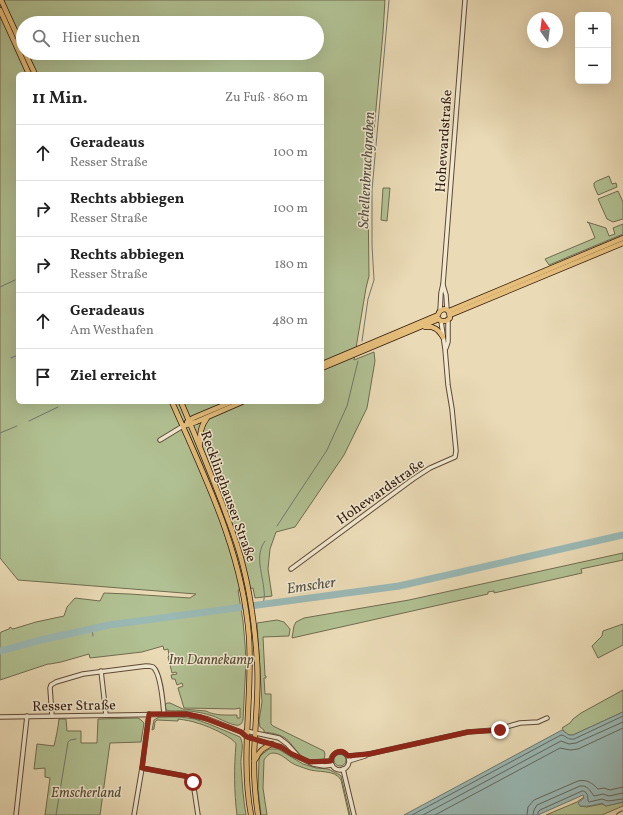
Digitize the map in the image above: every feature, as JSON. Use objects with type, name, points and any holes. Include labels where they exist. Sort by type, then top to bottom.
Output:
[{"type":"main road","points":[[1,0],[16,33]]},
{"type":"main road","points":[[0,10],[16,45]]},
{"type":"main road","points":[[23,60],[28,72]]},
{"type":"main road","points":[[28,60],[34,72]]},
{"type":"main road","points":[[549,271],[623,238]]},
{"type":"main road","points":[[324,367],[419,328],[439,317],[443,309],[449,312],[549,271],[623,243]]},
{"type":"main road","points":[[439,317],[444,322],[448,320],[450,318],[449,312]]},
{"type":"main road","points":[[324,363],[439,317]]},
{"type":"main road","points":[[419,328],[430,326],[436,328],[443,337]]},
{"type":"main road","name":"Recklinghauser Straße","points":[[173,404],[208,483],[230,541],[238,569],[244,599],[249,636],[250,667],[246,773],[251,815]]},
{"type":"main road","name":"Recklinghauser Straße","points":[[182,404],[200,447],[234,537],[243,564],[250,598],[256,644],[257,677],[254,761],[258,815]]},
{"type":"main road","points":[[183,426],[226,404]]},
{"type":"main road","points":[[189,422],[208,417],[237,404]]},
{"type":"main road","points":[[200,447],[202,424],[208,417]]},
{"type":"main road","points":[[254,761],[263,748],[272,744]]},
{"type":"street","name":"Hohewardstraße","points":[[291,569],[413,478],[430,468],[455,457],[456,451],[452,409],[445,349],[439,317],[443,284],[465,0]]},
{"type":"street","name":"Hohewardstraße","points":[[443,284],[449,312]]},
{"type":"street","name":"Hohewardstraße","points":[[445,349],[448,342],[448,320]]},
{"type":"street","points":[[160,440],[183,426]]},
{"type":"street","points":[[52,716],[50,688],[53,684],[62,679],[83,674],[146,666],[152,667],[157,672],[164,714]]},
{"type":"street","points":[[101,672],[106,715]]},
{"type":"street","points":[[134,815],[149,714]]},
{"type":"street","name":"Resser Straße","points":[[0,717],[186,714],[201,717],[247,734]]},
{"type":"street","points":[[16,815],[27,716]]},
{"type":"street","points":[[349,758],[364,756],[468,732],[495,730],[520,723],[538,722],[547,718]]},
{"type":"street","points":[[247,734],[255,733],[279,738],[297,755]]},
{"type":"street","points":[[247,734],[254,739],[281,747],[313,764],[332,765]]},
{"type":"street","points":[[339,751],[344,752],[349,758],[348,766],[343,769],[337,769],[332,765],[332,756],[339,751]]},
{"type":"street","points":[[310,762],[331,761]]},
{"type":"street","points":[[142,768],[185,776],[191,779],[194,786],[198,815]]},
{"type":"street","points":[[343,769],[354,815]]},
{"type":"street","points":[[619,815],[623,813]]},
{"type":"green space","name":"Im Dannekamp","points":[[0,0],[385,0],[368,195],[369,276],[354,360],[374,352],[375,361],[367,408],[344,455],[295,527],[276,532],[270,549],[268,569],[272,596],[255,598],[253,588],[238,590],[243,621],[246,662],[243,720],[241,724],[234,725],[199,712],[166,710],[165,705],[170,703],[183,709],[206,711],[225,715],[237,715],[237,718],[240,718],[240,708],[184,708],[178,688],[183,686],[182,683],[177,685],[175,679],[172,679],[171,675],[177,674],[176,672],[172,673],[168,657],[168,649],[164,650],[163,646],[142,652],[90,658],[89,654],[48,664],[0,680],[1,632],[9,629],[10,627],[13,629],[64,616],[67,607],[75,598],[100,601],[104,593],[190,598],[196,594],[18,580],[0,558]]},
{"type":"green space","points":[[609,176],[612,184],[616,183],[617,187],[598,195],[594,183]]},
{"type":"green space","points":[[383,188],[390,188],[387,221],[381,220]]},
{"type":"green space","points":[[618,191],[623,202],[623,219],[613,222],[607,219],[598,199]]},
{"type":"green space","points":[[587,222],[606,228],[609,236],[615,234],[613,228],[623,224],[623,234],[549,265],[545,259],[595,238],[589,223]]},
{"type":"green space","points":[[623,553],[623,560],[581,569],[582,573],[494,593],[494,591],[488,592],[488,594],[292,638],[296,622],[304,618],[409,600]]},
{"type":"green space","points":[[277,620],[284,622],[290,629],[289,636],[263,637],[266,676],[266,678],[264,678],[265,694],[271,694],[271,724],[324,751],[324,760],[312,760],[305,758],[285,738],[264,732],[264,730],[260,727],[259,721],[262,702],[257,623]]},
{"type":"green space","points":[[623,624],[623,645],[598,658],[592,646],[602,636],[603,631]]},
{"type":"green space","points":[[623,690],[623,712],[573,735],[568,734],[562,728],[581,713]]},
{"type":"green space","points":[[159,717],[195,719],[240,737],[242,743],[241,765],[243,796],[246,815],[237,815],[235,797],[236,744],[234,741],[206,726],[178,719],[178,721],[157,720],[155,722],[154,729],[152,730],[154,720]]},
{"type":"green space","name":"Emscherland","points":[[138,718],[144,723],[141,742],[110,743],[100,815],[45,815],[50,778],[45,777],[45,768],[34,769],[37,744],[54,746],[59,719],[66,719],[67,731],[81,731],[81,743],[97,743],[98,719]]},
{"type":"green space","points":[[269,749],[278,749],[303,764],[316,768],[328,769],[340,775],[350,815],[341,780],[335,774],[311,770],[292,763],[281,755],[272,753],[269,754],[264,760],[263,788],[267,815],[261,815],[258,789],[259,760],[260,756]]},
{"type":"green space","points":[[342,754],[345,755],[345,765],[338,766],[335,765],[334,758],[335,755]]},
{"type":"green space","points":[[584,797],[580,806],[587,807],[602,804],[606,806],[623,802],[623,806],[602,815],[546,815],[577,802]]},
{"type":"water","points":[[623,712],[623,802],[606,806],[602,803],[589,806],[580,806],[578,803],[584,798],[583,795],[538,815],[404,815],[562,730],[569,735],[573,735]]},
{"type":"waterway","name":"Schellenbruchgraben","points":[[362,341],[368,299],[374,280],[372,245],[372,190],[389,0]]},
{"type":"waterway","points":[[0,287],[15,280]]},
{"type":"waterway","points":[[11,358],[16,356]]},
{"type":"waterway","name":"Schellenbruchgraben","points":[[277,526],[327,450],[347,406],[358,361]]},
{"type":"waterway","points":[[29,421],[58,407]]},
{"type":"waterway","points":[[0,433],[17,426]]},
{"type":"waterway","name":"Emscher","points":[[0,651],[109,625],[399,586],[623,535]]},
{"type":"waterway","name":"Schellenbruchgraben","points":[[263,604],[264,593],[260,553],[265,541]]},
{"type":"waterway","name":"Emscher","points":[[92,628],[93,636]]},
{"type":"waterway","points":[[56,815],[68,742],[76,739]]},
{"type":"route","points":[[193,782],[185,776],[142,768],[149,714],[186,714],[208,719],[241,732],[247,737],[277,745],[310,762],[331,761],[332,756],[339,751],[344,752],[348,756],[369,754],[468,732],[500,730]]}]
